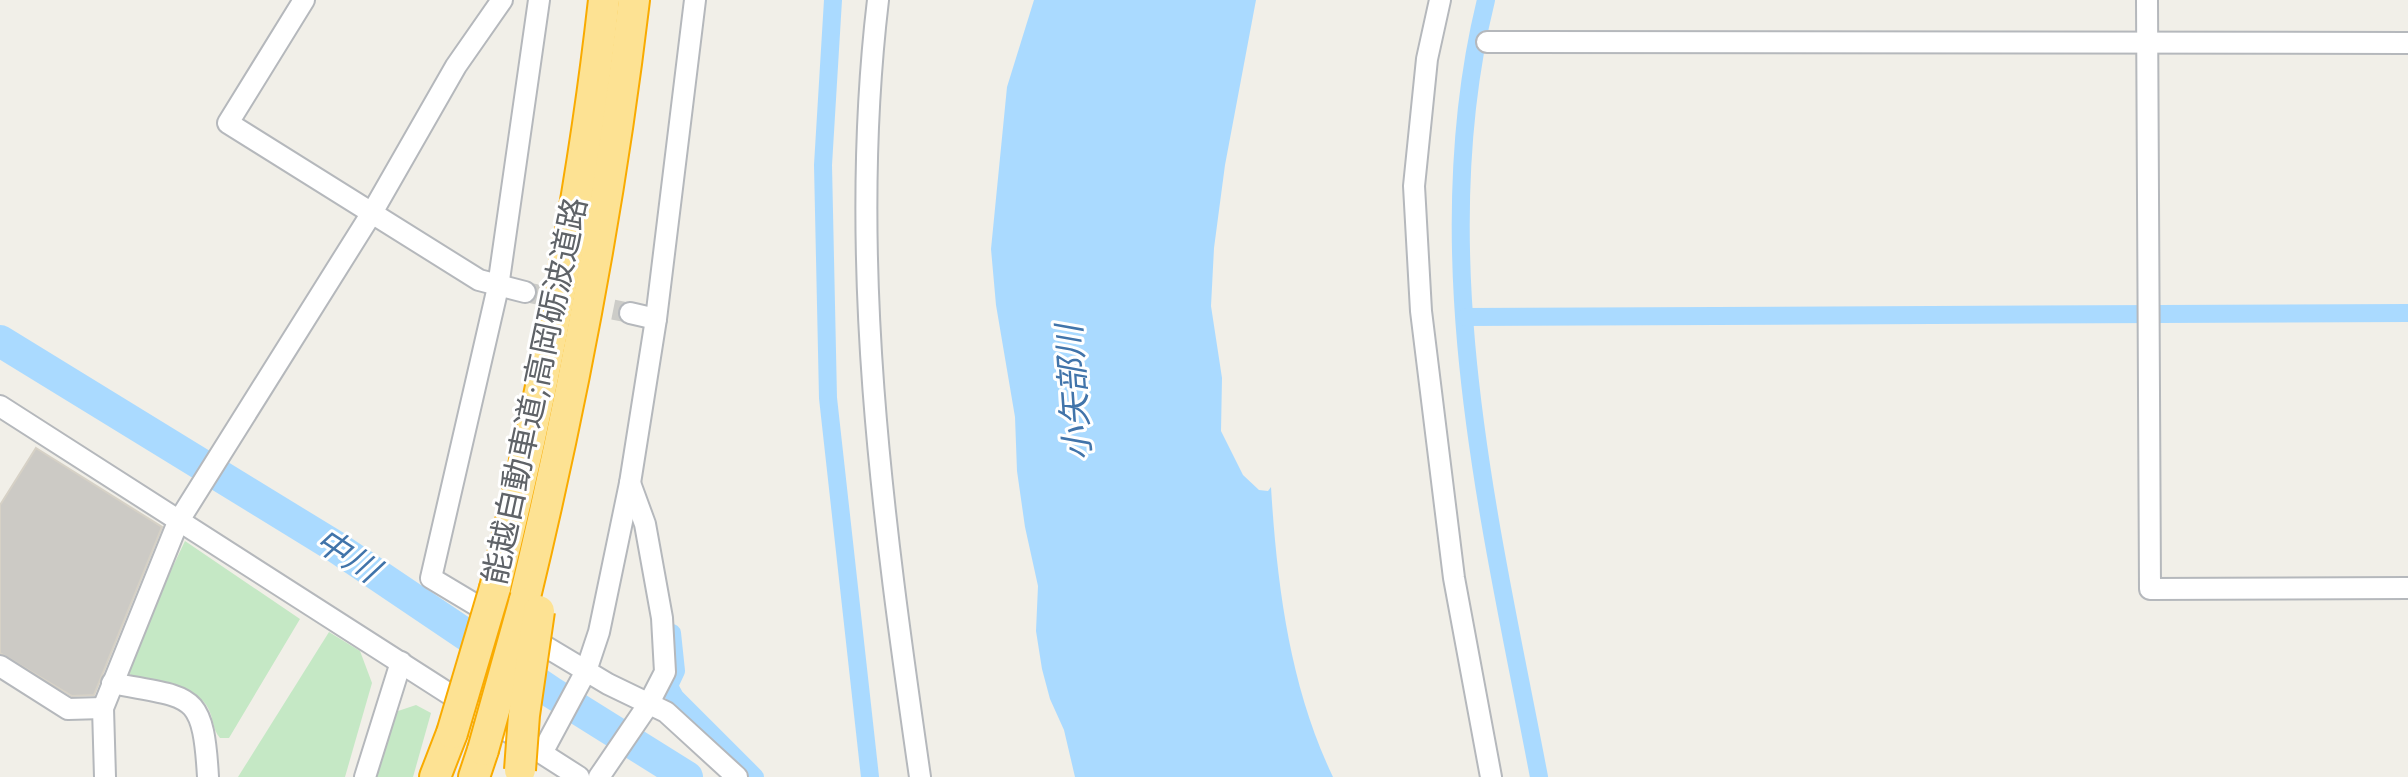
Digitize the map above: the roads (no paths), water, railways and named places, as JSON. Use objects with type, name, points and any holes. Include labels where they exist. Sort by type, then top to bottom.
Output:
[{"type":"highway","name":"能越自動車道;高岡砺波道路","points":[[437,777],[495,588],[551,350],[574,217],[604,0]]},
{"type":"highway","name":"能越自動車道;高岡砺波道路","points":[[479,763],[532,606],[573,437],[634,0]]},
{"type":"highway","points":[[528,767],[524,715],[532,606]]},
{"type":"street","points":[[304,0],[228,123],[479,280],[525,292]]},
{"type":"street","points":[[105,777],[103,708],[178,522],[373,211],[456,66],[502,0]]},
{"type":"street","points":[[539,0],[498,287],[431,578],[643,711],[666,712],[737,777]]},
{"type":"street","points":[[528,767],[584,676],[599,632],[630,483],[656,319],[695,0]]},
{"type":"street","points":[[878,0],[869,155],[868,329],[887,548],[920,777]]},
{"type":"street","points":[[1440,0],[1427,59],[1414,186],[1421,311],[1454,578],[1491,777]]},
{"type":"street","points":[[2147,0],[2150,589],[2408,588]]},
{"type":"street","points":[[1487,42],[2408,43]]},
{"type":"street","points":[[630,313],[656,319]]},
{"type":"street","points":[[0,406],[401,662],[528,767],[579,777]]},
{"type":"street","points":[[599,777],[665,672],[662,618],[645,524],[630,483]]},
{"type":"street","points":[[365,777],[401,662]]},
{"type":"street","points":[[0,666],[68,709],[103,708]]},
{"type":"street","points":[[112,683],[180,697],[194,706],[205,728],[208,777]]},
{"type":"street","points":[[916,747],[935,777]]},
{"type":"water","name":"小矢部川","points":[[1034,0],[1256,0],[1225,165],[1214,248],[1211,306],[1222,378],[1221,431],[1243,475],[1259,490],[1268,491],[1271,487],[1277,561],[1288,635],[1306,708],[1333,777],[1075,777],[1064,730],[1050,699],[1042,669],[1036,631],[1038,586],[1017,471],[1015,417],[996,305],[991,249],[1007,87]]},
{"type":"waterway","points":[[833,0],[823,165],[828,398],[870,777]]},
{"type":"waterway","points":[[1486,0],[1468,96],[1461,194],[1462,291],[1471,390],[1485,488],[1539,777]]},
{"type":"waterway","points":[[1466,317],[2408,313]]},
{"type":"waterway","name":"中川","points":[[0,341],[336,547],[551,692],[687,777]]},
{"type":"waterway","points":[[672,633],[676,671],[669,686],[675,697],[755,777]]},
{"type":"tunnel","points":[[525,292],[630,313]]}]
